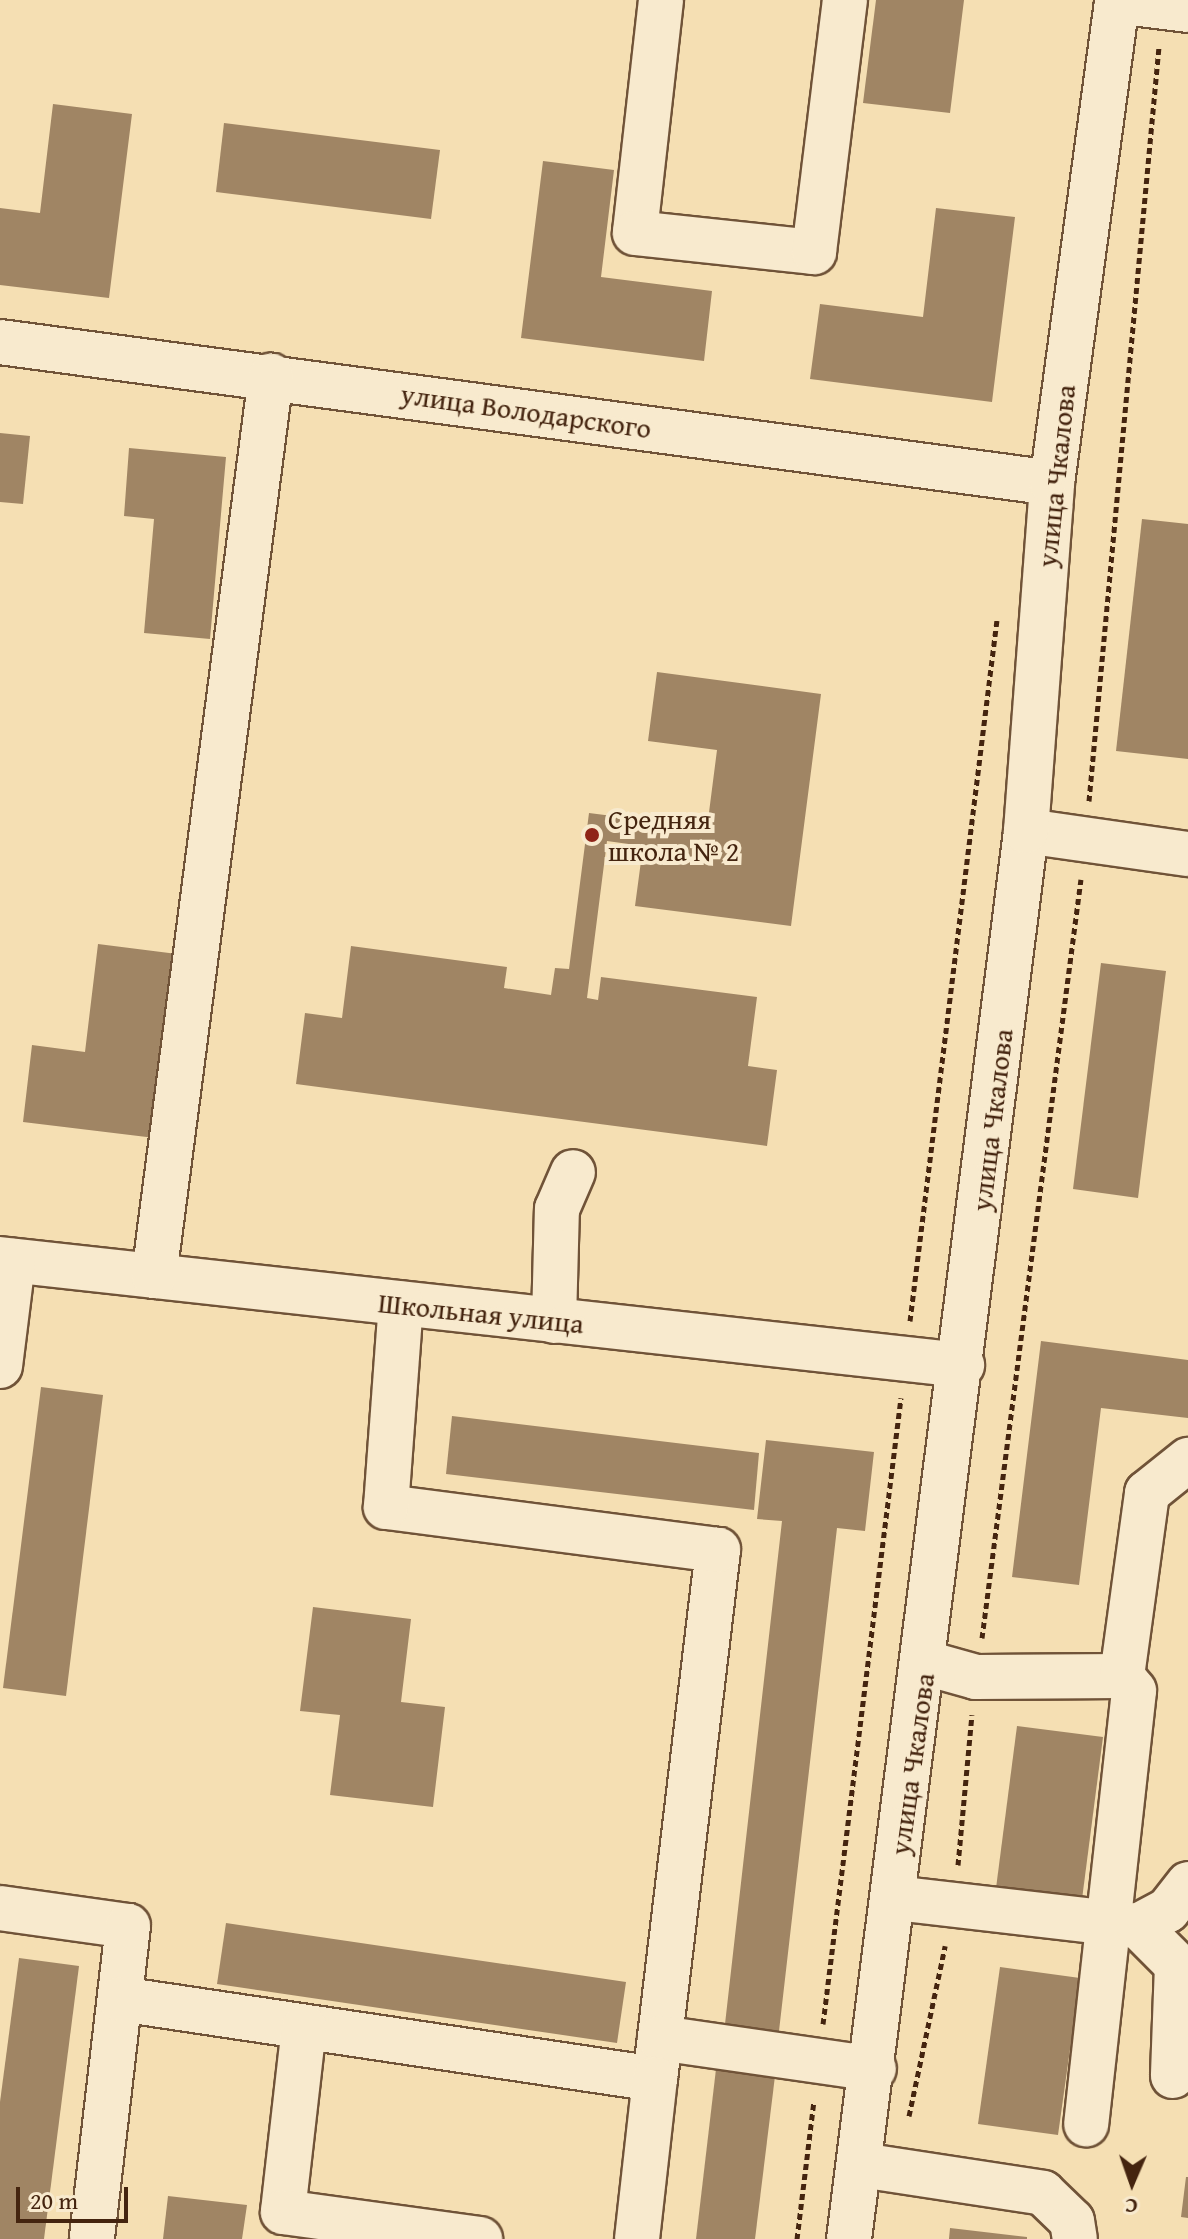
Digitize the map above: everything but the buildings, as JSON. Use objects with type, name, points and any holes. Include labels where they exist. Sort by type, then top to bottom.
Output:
[{"type":"street","points":[[661,0],[635,233],[814,252],[845,0]]},
{"type":"street","points":[[1117,0],[1175,8]]},
{"type":"street","name":"улица Чкалова","points":[[849,2239],[880,2167],[874,2069],[1026,831],[1052,483],[1117,0]]},
{"type":"street","name":"улица Володарского","points":[[0,342],[1052,483]]},
{"type":"street","points":[[154,1276],[271,376]]},
{"type":"street","points":[[1026,831],[1188,854]]},
{"type":"street","points":[[554,1321],[557,1209],[573,1172]]},
{"type":"street","points":[[0,1366],[7,1260]]},
{"type":"street","name":"Школьная улица","points":[[7,1260],[962,1365]]},
{"type":"street","points":[[401,1304],[386,1507],[718,1550],[637,2239]]},
{"type":"street","points":[[1086,2124],[1122,1924],[1134,1691],[1122,1676],[1147,1493],[1188,1460]]},
{"type":"street","points":[[926,1663],[976,1677],[1122,1676]]},
{"type":"street","points":[[895,1898],[1122,1924],[1168,1910],[1188,1884]]},
{"type":"street","points":[[0,1908],[128,1926],[92,2239]]},
{"type":"street","points":[[1122,1924],[1177,1965],[1173,2076]]},
{"type":"street","points":[[120,1999],[304,2027],[658,2058],[819,2061],[874,2069]]},
{"type":"street","points":[[304,2027],[283,2212],[480,2239]]},
{"type":"street","points":[[880,2167],[1043,2193],[1072,2221],[1075,2239]]},
{"type":"path","points":[[880,2167],[954,1903],[976,1677],[1049,1158],[1086,841],[1175,8]]},
{"type":"path","points":[[797,2239],[999,604]]},
{"type":"place","name":"Средняя школа № 2","points":[[592,835]]}]
